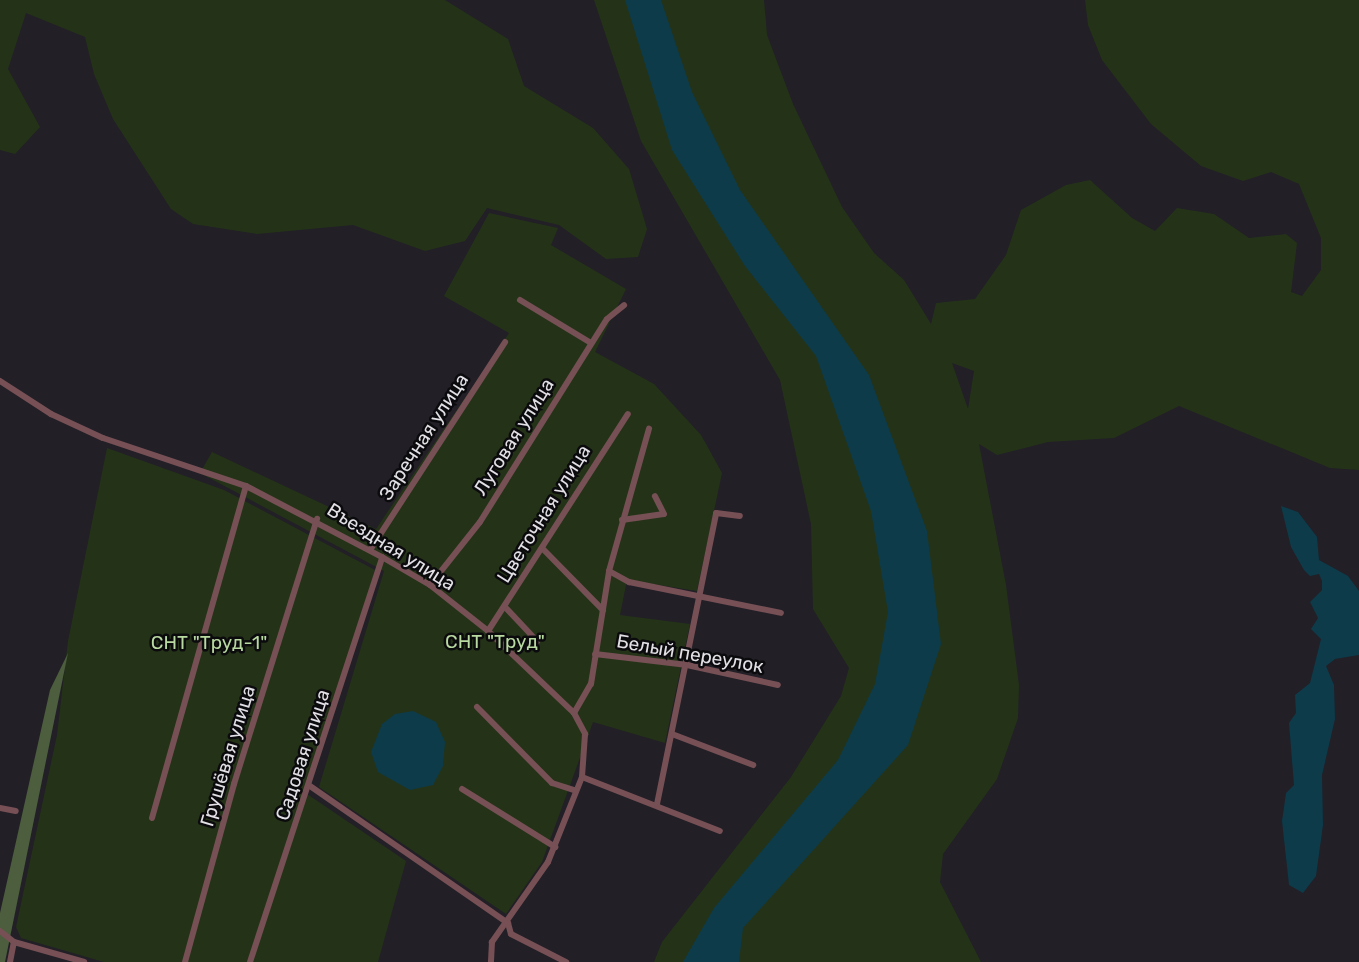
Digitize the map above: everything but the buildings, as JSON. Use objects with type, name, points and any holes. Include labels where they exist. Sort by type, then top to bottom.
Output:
[{"type":"street","points":[[520,300],[591,343]]},
{"type":"street","name":"Луговая улица","points":[[430,585],[480,522],[591,343],[624,305]]},
{"type":"street","name":"Заречная улица","points":[[370,550],[505,342]]},
{"type":"street","name":"Въездная улица","points":[[0,380],[51,414],[103,438],[246,486],[317,519],[430,585],[488,631],[574,713],[585,734],[582,778]]},
{"type":"street","name":"Цветочная улица","points":[[488,631],[628,414]]},
{"type":"street","points":[[574,713],[592,684],[609,571],[649,429]]},
{"type":"street","points":[[152,818],[246,486]]},
{"type":"street","points":[[622,520],[664,514],[655,496]]},
{"type":"street","points":[[657,804],[716,513],[740,516]]},
{"type":"street","name":"Грушёвая улица","points":[[185,962],[234,784],[317,519]]},
{"type":"street","name":"Белый переулок","points":[[541,548],[603,610]]},
{"type":"street","name":"Садовая улица","points":[[250,962],[310,786],[382,556]]},
{"type":"street","points":[[609,571],[629,582],[781,612]]},
{"type":"street","points":[[505,607],[537,641]]},
{"type":"street","name":"Белый переулок","points":[[595,654],[687,665],[778,685]]},
{"type":"street","points":[[477,707],[552,783],[576,791]]},
{"type":"street","points":[[672,734],[753,765]]},
{"type":"street","points":[[491,962],[492,942],[508,923],[555,847],[582,778],[657,804],[720,831]]},
{"type":"street","points":[[310,786],[508,923],[511,934],[566,962]]},
{"type":"street","points":[[462,789],[555,847]]},
{"type":"street","points":[[0,808],[16,811]]},
{"type":"street","points":[[0,931],[14,942],[83,962]]},
{"type":"street","points":[[10,962],[14,942]]},
{"type":"green space","points":[[0,0],[445,0],[508,39],[524,86],[593,128],[629,169],[647,229],[638,257],[606,259],[559,225],[487,208],[465,241],[425,251],[353,225],[257,234],[193,224],[171,209],[113,119],[94,74],[85,37],[26,13],[8,69],[40,127],[15,154],[0,150]]},
{"type":"green space","points":[[594,0],[764,0],[767,35],[793,104],[842,207],[874,253],[904,280],[931,324],[936,303],[975,299],[1006,255],[1021,210],[1066,185],[1090,180],[1132,218],[1155,231],[1177,208],[1214,214],[1249,238],[1286,234],[1297,243],[1291,292],[1302,296],[1321,270],[1321,238],[1299,184],[1271,172],[1243,181],[1201,166],[1151,124],[1102,60],[1088,25],[1085,0],[1359,0],[1359,470],[1330,468],[1179,406],[1114,438],[1048,442],[997,455],[979,444],[1006,585],[1019,685],[1018,718],[997,779],[943,854],[940,882],[981,962],[654,962],[662,942],[791,777],[841,696],[849,668],[813,609],[811,524],[780,380],[641,141]],"holes":[[[952,363],[974,371],[968,409]]]},
{"type":"green space","name":"СНТ \"Труд\"","points":[[489,213],[558,228],[551,245],[626,289],[595,352],[654,384],[701,435],[722,473],[697,591],[627,580],[620,615],[690,624],[665,743],[593,722],[542,862],[506,914],[319,787],[384,571],[200,473],[212,452],[376,529],[509,333],[444,296]]},
{"type":"green space","name":"СНТ \"Труд-1\"","points":[[107,448],[224,490],[375,570],[307,794],[406,861],[378,962],[104,962],[21,938],[16,927],[57,735],[68,641]]},
{"type":"green space","points":[[68,653],[5,962],[0,962],[0,913],[50,690]]},
{"type":"water","points":[[625,0],[661,0],[692,92],[740,190],[869,375],[927,531],[941,644],[908,745],[743,928],[739,962],[683,962],[714,908],[838,760],[875,684],[888,612],[871,511],[816,356],[745,266],[672,150]]},
{"type":"water","points":[[1281,506],[1298,512],[1317,537],[1319,560],[1348,576],[1359,591],[1359,655],[1335,659],[1326,666],[1334,685],[1335,719],[1322,775],[1323,825],[1316,876],[1303,893],[1289,885],[1282,821],[1286,793],[1294,785],[1289,723],[1296,713],[1295,695],[1310,683],[1321,639],[1311,629],[1318,618],[1310,602],[1322,590],[1322,581],[1319,574],[1310,576],[1304,570],[1291,547]]},
{"type":"water","points":[[413,711],[436,722],[445,742],[443,766],[433,785],[410,790],[378,772],[371,752],[382,724],[395,714]]}]
